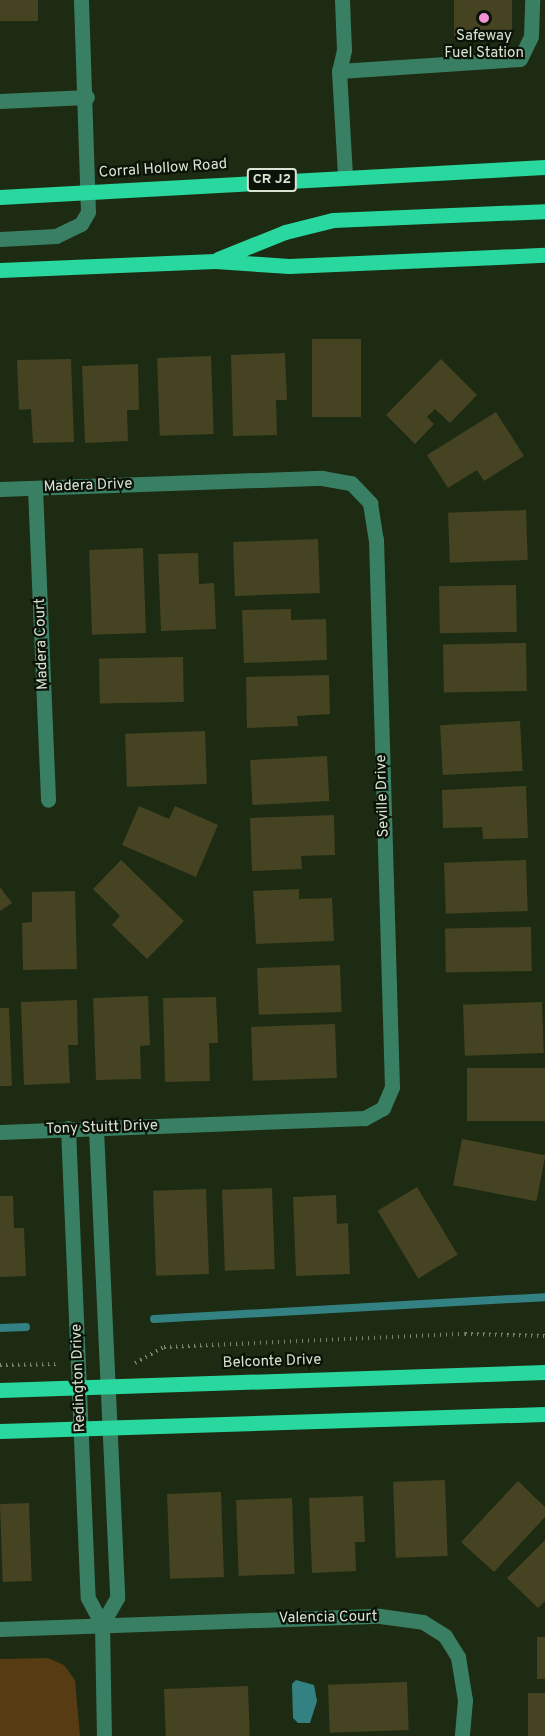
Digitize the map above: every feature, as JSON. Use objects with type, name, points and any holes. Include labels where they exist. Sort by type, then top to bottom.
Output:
[{"type":"main road","name":"Corral Hollow Road","points":[[0,197],[345,175],[545,167]]},
{"type":"main road","points":[[215,261],[285,232],[333,220],[545,211]]},
{"type":"main road","points":[[0,270],[215,261],[289,266],[545,255]]},
{"type":"main road","name":"Belconte Drive","points":[[0,1390],[545,1372]]},
{"type":"main road","points":[[0,1431],[545,1414]]},
{"type":"street","points":[[0,239],[71,231],[88,212],[90,192],[87,97],[81,0]]},
{"type":"street","points":[[342,0],[344,50],[339,71],[345,175]]},
{"type":"street","points":[[339,71],[520,59],[531,36],[532,0]]},
{"type":"street","points":[[0,101],[87,97]]},
{"type":"street","name":"Seville Drive","points":[[176,483],[322,478],[351,483],[370,503],[376,539],[392,1087],[383,1108],[365,1118],[204,1124]]},
{"type":"street","name":"Madera Drive","points":[[0,489],[176,483]]},
{"type":"street","name":"Madera Court","points":[[35,488],[48,800]]},
{"type":"street","name":"Tony Stuitt Drive","points":[[0,1132],[204,1124]]},
{"type":"street","name":"Redington Drive","points":[[68,1128],[88,1598],[102,1624],[104,1736]]},
{"type":"street","name":"Redington Drive","points":[[96,1129],[104,1364],[113,1428],[117,1598],[102,1624]]},
{"type":"street","name":"Valencia Court","points":[[0,1629],[380,1616],[423,1622],[446,1636],[458,1657],[465,1701],[462,1736]]},
{"type":"path","points":[[104,1364],[134,1364],[164,1347],[465,1334],[545,1336]]},
{"type":"path","points":[[0,1365],[79,1364]]},
{"type":"shaded area","points":[[48,1658],[64,1665],[75,1680],[80,1736],[0,1736],[0,1659]]},
{"type":"water","points":[[296,1680],[314,1685],[317,1701],[310,1723],[298,1723],[293,1718],[292,1684]]},
{"type":"building","points":[[0,0],[38,0],[38,21],[0,21]]},
{"type":"building","name":"Safeway Fuel Station","points":[[454,0],[512,0],[512,38],[454,38]]},
{"type":"building","points":[[312,339],[361,339],[361,417],[312,417]]},
{"type":"building","points":[[285,353],[287,400],[276,400],[277,435],[233,436],[231,355]]},
{"type":"building","points":[[211,356],[214,434],[160,436],[157,358]]},
{"type":"building","points":[[71,359],[74,442],[33,443],[31,409],[19,410],[17,360]]},
{"type":"building","points":[[441,359],[477,395],[450,423],[435,409],[427,417],[434,424],[415,444],[386,415]]},
{"type":"building","points":[[138,364],[139,410],[127,410],[128,441],[85,443],[82,366]]},
{"type":"building","points":[[496,412],[524,456],[484,481],[477,470],[448,488],[427,455]]},
{"type":"building","points":[[526,510],[528,560],[450,563],[448,513]]},
{"type":"building","points":[[318,539],[320,593],[235,596],[233,542]]},
{"type":"building","points":[[143,548],[146,633],[92,635],[89,550]]},
{"type":"building","points":[[198,553],[199,584],[214,583],[216,629],[161,631],[158,554]]},
{"type":"building","points":[[516,585],[517,632],[440,633],[439,586]]},
{"type":"building","points":[[291,609],[291,620],[326,619],[327,660],[244,663],[242,610]]},
{"type":"building","points":[[526,643],[527,691],[444,692],[443,644]]},
{"type":"building","points":[[183,657],[184,702],[100,703],[99,658]]},
{"type":"building","points":[[329,675],[330,714],[297,716],[298,726],[247,728],[246,677]]},
{"type":"building","points":[[520,721],[523,771],[443,775],[440,725]]},
{"type":"building","points":[[205,731],[207,784],[127,787],[125,734]]},
{"type":"building","points":[[327,756],[329,801],[252,805],[250,760]]},
{"type":"building","points":[[526,786],[528,838],[483,839],[482,827],[443,828],[442,790]]},
{"type":"building","points":[[139,806],[169,819],[175,806],[218,825],[196,877],[122,845]]},
{"type":"building","points":[[334,815],[335,855],[301,856],[302,869],[252,871],[250,818]]},
{"type":"building","points":[[121,860],[184,921],[147,959],[112,925],[120,916],[93,889]]},
{"type":"building","points":[[526,860],[528,911],[446,914],[444,863]]},
{"type":"building","points":[[0,887],[12,903],[0,911]]},
{"type":"building","points":[[299,889],[299,899],[332,898],[334,941],[256,944],[253,891]]},
{"type":"building","points":[[75,891],[77,969],[23,970],[22,923],[32,922],[32,892]]},
{"type":"building","points":[[531,927],[532,971],[446,972],[445,929]]},
{"type":"building","points":[[340,965],[342,1012],[259,1015],[257,968]]},
{"type":"building","points":[[148,996],[150,1045],[140,1046],[141,1079],[96,1080],[93,998]]},
{"type":"building","points":[[216,997],[218,1043],[209,1043],[210,1081],[165,1082],[163,998]]},
{"type":"building","points":[[77,1000],[78,1045],[68,1045],[70,1083],[24,1085],[21,1002]]},
{"type":"building","points":[[542,1002],[544,1053],[465,1056],[463,1005]]},
{"type":"building","points":[[0,1008],[9,1008],[12,1086],[0,1086]]},
{"type":"building","points":[[335,1024],[337,1078],[253,1081],[251,1027]]},
{"type":"building","points":[[467,1068],[545,1068],[545,1121],[467,1121]]},
{"type":"building","points":[[462,1139],[545,1155],[536,1201],[453,1185]]},
{"type":"building","points":[[417,1187],[458,1255],[418,1278],[378,1211]]},
{"type":"building","points":[[272,1188],[275,1269],[225,1271],[222,1190]]},
{"type":"building","points":[[206,1189],[209,1274],[156,1276],[153,1191]]},
{"type":"building","points":[[336,1195],[337,1224],[348,1223],[350,1274],[296,1276],[293,1197]]},
{"type":"building","points":[[0,1196],[13,1196],[14,1228],[24,1228],[26,1276],[0,1277]]},
{"type":"building","points":[[445,1480],[448,1556],[396,1558],[393,1482]]},
{"type":"building","points":[[518,1481],[545,1507],[545,1517],[494,1572],[461,1542]]},
{"type":"building","points":[[221,1492],[224,1577],[170,1579],[167,1494]]},
{"type":"building","points":[[363,1496],[365,1542],[355,1542],[356,1571],[312,1573],[309,1498]]},
{"type":"building","points":[[292,1498],[295,1574],[239,1576],[236,1500]]},
{"type":"building","points":[[29,1503],[32,1581],[3,1582],[0,1504]]},
{"type":"building","points":[[545,1540],[545,1601],[538,1608],[507,1578]]},
{"type":"building","points":[[537,1637],[545,1637],[545,1679],[537,1679]]},
{"type":"building","points":[[407,1682],[409,1730],[330,1733],[328,1685]]},
{"type":"building","points":[[248,1686],[250,1736],[166,1736],[164,1689]]},
{"type":"building","points":[[528,1693],[545,1693],[545,1736],[528,1736]]},
{"type":"waterway","points":[[154,1319],[545,1297]]},
{"type":"waterway","points":[[0,1328],[26,1327]]},
{"type":"place","name":"Safeway Fuel Station","points":[[484,18]]}]
